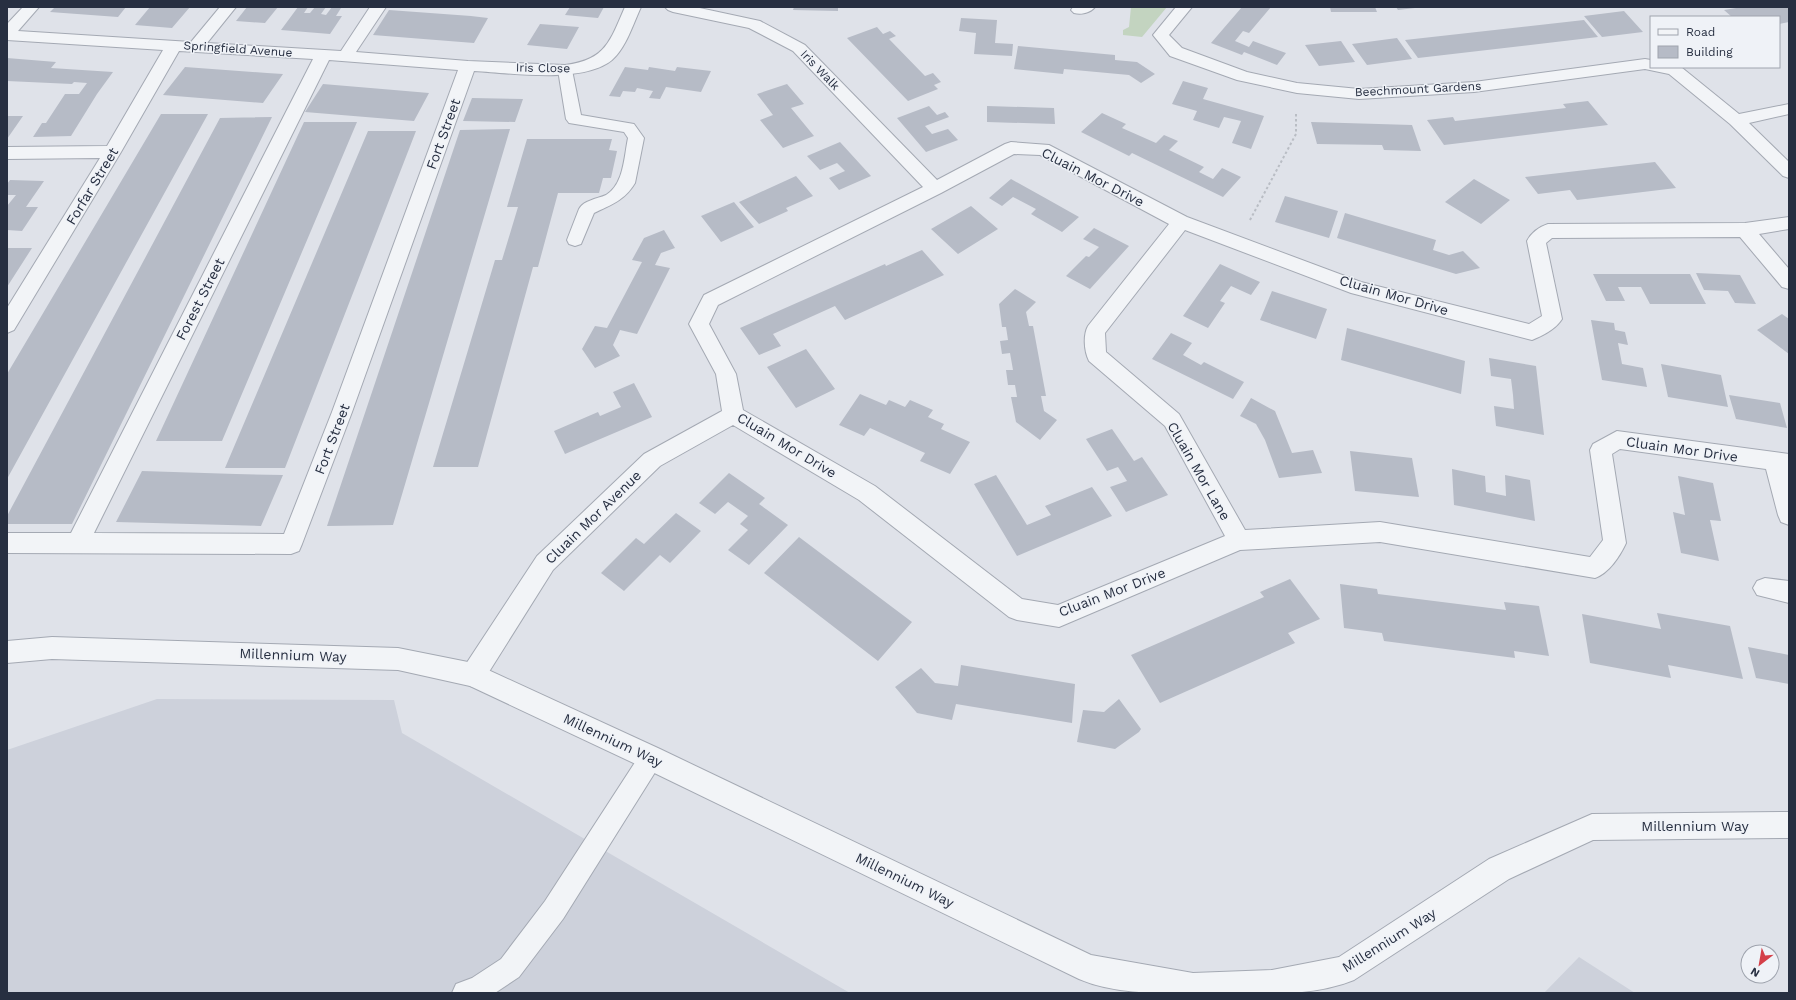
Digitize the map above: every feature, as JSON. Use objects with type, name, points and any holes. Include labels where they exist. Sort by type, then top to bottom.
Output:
[{"type":"street","points":[[7,34],[31,7]]},
{"type":"street","points":[[196,46],[228,7]]},
{"type":"street","points":[[345,56],[378,7]]},
{"type":"street","name":"Iris Close","points":[[468,66],[565,70],[583,68],[606,57],[616,44],[633,7]]},
{"type":"street","name":"Iris Walk","points":[[673,7],[754,24],[799,48],[935,189]]},
{"type":"street","name":"Beechmount Gardens","points":[[1184,7],[1161,35],[1176,52],[1243,76],[1297,88],[1367,94],[1474,87],[1645,64],[1650,65]]},
{"type":"street","name":"Springfield Avenue","points":[[7,34],[345,56],[468,66]]},
{"type":"street","name":"Forfar Street","points":[[7,324],[112,152],[174,45]]},
{"type":"street","name":"Forest Street","points":[[77,544],[323,55]]},
{"type":"street","name":"Fort Street","points":[[7,543],[291,544],[342,412],[468,66]]},
{"type":"street","points":[[1665,68],[1674,70],[1736,120],[1789,172]]},
{"type":"street","points":[[1736,120],[1779,113],[1789,109]]},
{"type":"street","name":"Cluain Mor Drive","points":[[1782,462],[1617,440],[1601,450],[1615,543],[1595,568],[1380,532],[1239,540],[1059,616],[1017,609],[867,493],[733,415],[726,374],[699,324],[711,300],[935,189],[1011,148],[1043,149],[1181,222],[1358,288],[1532,332],[1552,318],[1536,241],[1548,231],[1745,230],[1789,223]]},
{"type":"street","points":[[7,153],[112,152]]},
{"type":"street","name":"Cluain Mor Lane","points":[[1181,222],[1095,331],[1096,355],[1172,420],[1239,540]]},
{"type":"street","points":[[1745,230],[1789,282]]},
{"type":"street","name":"Cluain Mor Avenue","points":[[473,676],[545,563],[652,460],[733,415]]},
{"type":"street","points":[[1782,462],[1789,515]]},
{"type":"street","points":[[1765,588],[1789,592]]},
{"type":"street","name":"Millennium Way","points":[[7,652],[52,648],[398,659],[473,676],[651,758],[1089,969],[1193,987],[1272,984],[1344,970],[1499,869],[1592,827],[1789,825]]},
{"type":"lane","points":[[565,70],[574,119],[629,128],[636,138],[627,183],[613,198],[587,209],[575,240]]},
{"type":"lane","points":[[465,993],[479,988],[510,968],[554,910],[651,758]]},
{"type":"path","points":[[1238,243],[1296,134],[1297,88]]},
{"type":"shaded area","points":[[157,699],[394,700],[402,733],[850,993],[7,993],[7,750]]},
{"type":"shaded area","points":[[1579,957],[1635,993],[1544,993]]},
{"type":"green space","points":[[1131,7],[1167,7],[1142,37],[1123,35],[1123,30],[1129,27]]},
{"type":"building","points":[[55,7],[126,7],[118,17],[50,12]]},
{"type":"building","points":[[150,7],[190,7],[172,28],[135,25]]},
{"type":"building","points":[[247,7],[278,7],[265,23],[236,21]]},
{"type":"building","points":[[298,7],[308,7],[304,13],[310,13],[315,7],[326,7],[321,14],[326,15],[332,7],[341,8],[336,16],[342,16],[330,34],[281,30]]},
{"type":"building","points":[[570,7],[604,7],[598,18],[565,15]]},
{"type":"building","points":[[794,7],[838,7],[838,11],[793,10]]},
{"type":"building","points":[[1242,7],[1271,7],[1249,33],[1243,31],[1235,41],[1249,47],[1253,41],[1286,53],[1277,65],[1244,52],[1242,55],[1211,43]]},
{"type":"building","points":[[1330,7],[1375,7],[1377,12],[1331,12]]},
{"type":"building","points":[[1396,7],[1415,7],[1415,8],[1398,10]]},
{"type":"building","points":[[1742,7],[1789,7],[1789,22],[1780,24],[1780,16],[1731,16],[1724,10]]},
{"type":"building","points":[[389,10],[488,18],[474,43],[373,35]]},
{"type":"building","points":[[1624,11],[1643,32],[1602,37],[1584,16]]},
{"type":"building","points":[[961,18],[997,20],[995,43],[1013,44],[1012,56],[974,54],[976,33],[959,31]]},
{"type":"building","points":[[1584,20],[1598,37],[1418,58],[1405,40]]},
{"type":"building","points":[[540,24],[579,27],[567,49],[527,45]]},
{"type":"building","points":[[877,27],[883,34],[890,31],[896,36],[889,39],[925,76],[933,73],[941,82],[934,85],[938,89],[908,101],[847,38]]},
{"type":"building","points":[[1397,38],[1412,59],[1367,65],[1352,44]]},
{"type":"building","points":[[1341,41],[1355,62],[1319,66],[1305,45]]},
{"type":"building","points":[[1018,46],[1115,55],[1115,60],[1137,62],[1155,74],[1141,83],[1129,75],[1064,69],[1063,74],[1014,69]]},
{"type":"building","points":[[7,58],[56,62],[51,68],[113,72],[97,94],[71,136],[33,137],[42,123],[46,123],[65,94],[79,94],[87,83],[74,82],[72,84],[7,81]]},
{"type":"building","points":[[185,67],[283,74],[263,103],[163,95]]},
{"type":"building","points":[[625,67],[648,70],[649,67],[675,71],[677,67],[711,71],[701,92],[666,87],[660,99],[649,98],[653,91],[637,88],[635,92],[623,91],[620,97],[609,96]]},
{"type":"building","points":[[1183,81],[1208,88],[1203,99],[1264,116],[1251,149],[1232,143],[1241,121],[1224,117],[1219,128],[1193,120],[1197,111],[1172,104]]},
{"type":"building","points":[[323,84],[429,93],[414,121],[305,112]]},
{"type":"building","points":[[787,84],[804,104],[791,108],[814,136],[783,148],[760,120],[773,115],[757,94]]},
{"type":"building","points":[[472,98],[523,99],[515,122],[463,121]]},
{"type":"building","points":[[1588,101],[1608,125],[1444,145],[1427,120],[1453,117],[1455,121],[1566,108],[1563,104]]},
{"type":"building","points":[[929,106],[937,115],[945,112],[949,117],[925,126],[932,134],[948,129],[958,140],[926,152],[897,118]]},
{"type":"building","points":[[987,106],[1054,108],[1055,124],[987,122]]},
{"type":"building","points":[[1102,113],[1126,124],[1122,128],[1156,143],[1164,135],[1178,141],[1169,150],[1204,167],[1199,172],[1213,179],[1222,168],[1241,177],[1223,197],[1132,153],[1129,156],[1081,132]]},
{"type":"building","points":[[161,114],[208,114],[7,479],[7,374]]},
{"type":"building","points":[[7,116],[23,116],[7,139]]},
{"type":"building","points":[[272,117],[72,524],[7,524],[7,516],[220,118]]},
{"type":"building","points":[[304,122],[357,122],[222,441],[156,441]]},
{"type":"building","points":[[1311,122],[1412,125],[1421,151],[1384,150],[1382,145],[1317,144]]},
{"type":"building","points":[[510,129],[393,525],[327,526],[460,130]]},
{"type":"building","points":[[368,131],[416,131],[285,468],[225,468]]},
{"type":"building","points":[[527,139],[612,139],[609,150],[617,151],[611,178],[603,178],[599,193],[558,193],[538,267],[533,267],[478,467],[433,467],[495,260],[502,260],[518,207],[507,207]]},
{"type":"building","points":[[840,142],[871,176],[839,190],[829,178],[845,171],[837,163],[820,170],[807,156]]},
{"type":"building","points":[[1655,162],[1676,188],[1577,200],[1570,190],[1538,194],[1525,177]]},
{"type":"building","points":[[796,176],[813,196],[786,208],[788,211],[759,224],[739,202]]},
{"type":"building","points":[[1011,179],[1079,217],[1062,232],[1031,214],[1036,209],[1013,197],[1002,206],[989,198]]},
{"type":"building","points":[[1474,179],[1510,200],[1481,224],[1445,202]]},
{"type":"building","points":[[10,180],[44,181],[26,207],[38,207],[22,231],[7,230],[7,206],[16,195],[7,195],[7,184]]},
{"type":"building","points":[[1285,196],[1338,211],[1329,238],[1275,222]]},
{"type":"building","points":[[734,202],[754,227],[721,242],[701,216]]},
{"type":"building","points":[[971,206],[998,229],[958,254],[931,229]]},
{"type":"building","points":[[1345,213],[1436,240],[1433,250],[1449,255],[1463,251],[1480,268],[1456,274],[1337,238]]},
{"type":"building","points":[[1094,228],[1129,246],[1090,289],[1066,276],[1086,256],[1089,257],[1099,247],[1083,239]]},
{"type":"building","points":[[664,230],[675,248],[661,253],[655,265],[670,268],[637,334],[620,330],[613,345],[620,356],[595,368],[582,349],[595,326],[607,328],[642,262],[632,260],[644,238]]},
{"type":"building","points":[[7,248],[32,248],[7,287]]},
{"type":"building","points":[[922,250],[944,275],[845,320],[835,306],[773,334],[781,346],[759,355],[740,328],[885,264],[886,266]]},
{"type":"building","points":[[1220,264],[1260,282],[1251,295],[1231,286],[1220,301],[1225,303],[1208,328],[1183,316]]},
{"type":"building","points":[[1696,273],[1740,275],[1756,304],[1735,303],[1728,291],[1704,290]]},
{"type":"building","points":[[1593,274],[1690,274],[1706,304],[1650,304],[1641,287],[1618,287],[1625,301],[1606,301]]},
{"type":"building","points":[[1015,289],[1036,302],[1026,312],[1029,326],[1033,326],[1046,396],[1041,396],[1044,411],[1057,420],[1040,440],[1016,422],[1011,397],[1017,397],[1015,385],[1008,385],[1006,370],[1013,370],[1010,353],[1002,354],[1000,341],[1008,340],[1006,327],[1002,327],[999,304]]},
{"type":"building","points":[[1272,291],[1327,309],[1316,339],[1260,320]]},
{"type":"building","points":[[1782,314],[1789,319],[1789,354],[1757,330]]},
{"type":"building","points":[[1591,320],[1614,323],[1615,330],[1625,332],[1628,345],[1618,343],[1622,364],[1643,368],[1647,387],[1602,380]]},
{"type":"building","points":[[1347,328],[1465,361],[1461,394],[1341,360]]},
{"type":"building","points":[[1171,333],[1192,343],[1183,355],[1201,365],[1204,362],[1244,382],[1233,399],[1152,359]]},
{"type":"building","points":[[806,349],[835,389],[796,408],[767,367]]},
{"type":"building","points":[[1489,358],[1536,366],[1544,435],[1496,426],[1494,406],[1514,409],[1513,395],[1511,379],[1491,376]]},
{"type":"building","points":[[1661,364],[1721,375],[1728,407],[1668,397]]},
{"type":"building","points":[[634,383],[652,417],[565,454],[554,431],[598,412],[600,416],[621,407],[613,392]]},
{"type":"building","points":[[860,394],[886,405],[889,400],[905,407],[910,400],[933,410],[928,417],[944,424],[941,429],[970,442],[950,474],[920,461],[925,453],[870,428],[864,436],[839,425]]},
{"type":"building","points":[[1729,395],[1780,403],[1787,428],[1736,419]]},
{"type":"building","points":[[1251,398],[1275,411],[1292,453],[1313,450],[1322,473],[1279,478],[1265,440],[1256,424],[1240,416]]},
{"type":"building","points":[[1112,429],[1134,461],[1142,457],[1168,495],[1126,512],[1110,487],[1127,481],[1118,467],[1107,471],[1086,439]]},
{"type":"building","points":[[1350,451],[1412,458],[1419,497],[1355,491]]},
{"type":"building","points":[[1452,469],[1485,476],[1486,492],[1506,496],[1505,475],[1530,480],[1535,521],[1454,505]]},
{"type":"building","points":[[142,471],[283,475],[261,526],[116,522]]},
{"type":"building","points":[[729,473],[765,498],[759,504],[788,525],[749,565],[728,550],[748,530],[740,524],[748,516],[728,502],[715,514],[699,503]]},
{"type":"building","points":[[996,475],[1027,525],[1051,515],[1045,506],[1092,487],[1112,516],[1017,556],[974,484]]},
{"type":"building","points":[[1678,476],[1713,483],[1721,521],[1710,520],[1719,561],[1681,553],[1673,512],[1685,515]]},
{"type":"building","points":[[676,513],[701,531],[670,563],[660,555],[624,591],[601,573],[636,538],[644,544]]},
{"type":"building","points":[[799,537],[912,622],[878,661],[764,573]]},
{"type":"building","points":[[1290,579],[1320,619],[1288,633],[1295,643],[1160,703],[1131,655],[1264,597],[1260,592]]},
{"type":"building","points":[[1340,584],[1377,589],[1378,594],[1506,610],[1504,602],[1539,606],[1549,656],[1514,651],[1515,658],[1384,641],[1382,633],[1344,628]]},
{"type":"building","points":[[1657,613],[1730,626],[1743,679],[1668,665],[1671,678],[1590,663],[1582,614],[1661,629]]},
{"type":"building","points":[[1748,647],[1789,655],[1789,684],[1756,678]]},
{"type":"building","points":[[961,665],[1075,684],[1072,723],[956,704],[952,720],[917,713],[895,687],[921,668],[935,683],[958,686]]},
{"type":"building","points":[[1119,699],[1141,729],[1139,732],[1115,749],[1077,742],[1083,710],[1104,712]]}]
